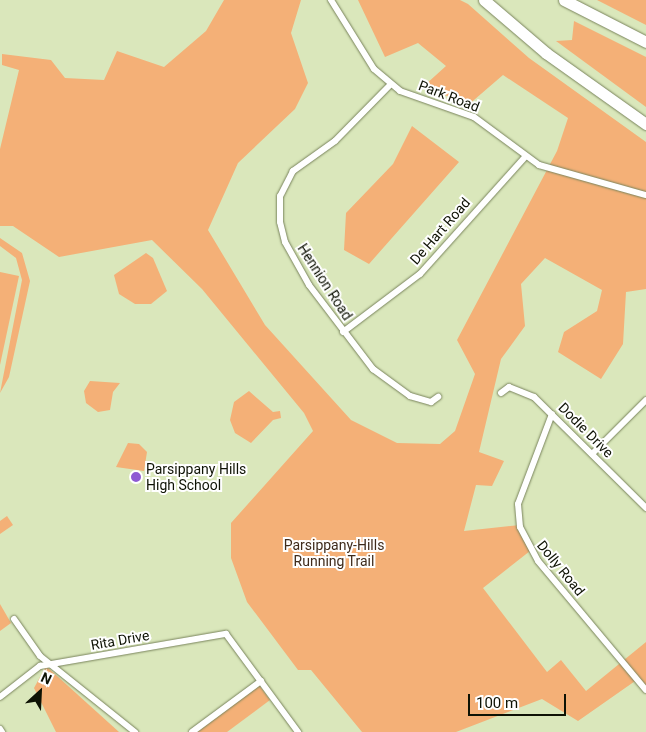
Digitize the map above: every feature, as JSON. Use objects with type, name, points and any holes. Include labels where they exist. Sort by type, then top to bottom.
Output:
[{"type":"highway","points":[[484,0],[546,53],[646,124]]},
{"type":"highway","points":[[564,0],[646,42]]},
{"type":"street","name":"Park Road","points":[[332,0],[370,63],[390,85],[474,117],[525,157],[552,170],[646,195]]},
{"type":"street","name":"Hennion Road","points":[[390,85],[335,141],[293,171],[280,196],[285,242],[343,332],[373,369],[398,390],[431,402],[438,397]]},
{"type":"street","name":"De Hart Road","points":[[343,332],[420,274],[525,157]]},
{"type":"street","name":"Dodie Drive","points":[[501,392],[509,387],[524,392],[552,414],[646,508]]},
{"type":"street","points":[[592,454],[646,400]]},
{"type":"street","name":"Dolly Road","points":[[552,414],[518,504],[520,527],[538,561],[646,690]]},
{"type":"street","points":[[14,619],[51,664],[135,732]]},
{"type":"street","name":"Rita Drive","points":[[51,664],[226,634],[261,681]]},
{"type":"street","points":[[0,697],[40,666],[51,664]]},
{"type":"street","points":[[192,732],[261,681],[298,732]]},
{"type":"green space","name":"Parsippany-Hills Running Trail","points":[[224,0],[301,0],[291,33],[308,83],[295,109],[238,163],[208,230],[265,325],[351,420],[397,443],[440,444],[455,431],[475,374],[457,340],[557,151],[568,118],[503,75],[467,106],[425,85],[446,66],[418,43],[385,57],[358,0],[460,0],[468,4],[529,58],[646,142],[646,289],[626,292],[623,344],[601,379],[558,352],[564,332],[597,311],[602,290],[545,258],[521,284],[525,326],[501,359],[479,452],[504,461],[492,486],[476,485],[464,531],[520,525],[530,551],[483,588],[547,672],[561,660],[586,691],[646,642],[646,689],[638,679],[578,721],[542,699],[456,732],[362,732],[311,670],[298,670],[247,602],[231,558],[231,523],[313,431],[304,413],[202,289],[152,240],[59,257],[13,226],[0,226],[0,149],[19,70],[2,65],[2,54],[51,60],[65,78],[104,80],[117,51],[164,67],[206,31]]},
{"type":"green space","points":[[597,0],[646,0],[646,25]]},
{"type":"green space","points":[[574,21],[646,57],[646,107],[556,41],[572,40]]},
{"type":"green space","points":[[412,126],[459,162],[369,264],[344,250],[346,213],[393,164]]},
{"type":"green space","points":[[0,238],[22,253],[30,281],[9,377],[0,393],[22,280],[16,258],[0,246]]},
{"type":"green space","points":[[146,253],[153,258],[167,291],[151,304],[135,304],[119,294],[114,275]]},
{"type":"green space","points":[[0,272],[19,276],[0,365]]},
{"type":"green space","points":[[90,381],[120,383],[113,392],[110,410],[98,412],[86,403],[84,391]]},
{"type":"green space","points":[[249,391],[273,412],[280,411],[281,418],[273,420],[251,443],[235,433],[230,420],[234,402]]},
{"type":"green space","points":[[128,443],[139,444],[147,452],[144,471],[116,467]]},
{"type":"green space","points":[[7,516],[13,525],[0,534],[0,521]]},
{"type":"green space","points":[[0,604],[11,623],[0,631]]},
{"type":"green space","points":[[46,666],[119,732],[56,732],[34,688]]},
{"type":"green space","points":[[259,685],[270,700],[227,732],[197,732]]},
{"type":"place","name":"Parsippany Hills High School","points":[[136,477]]}]
